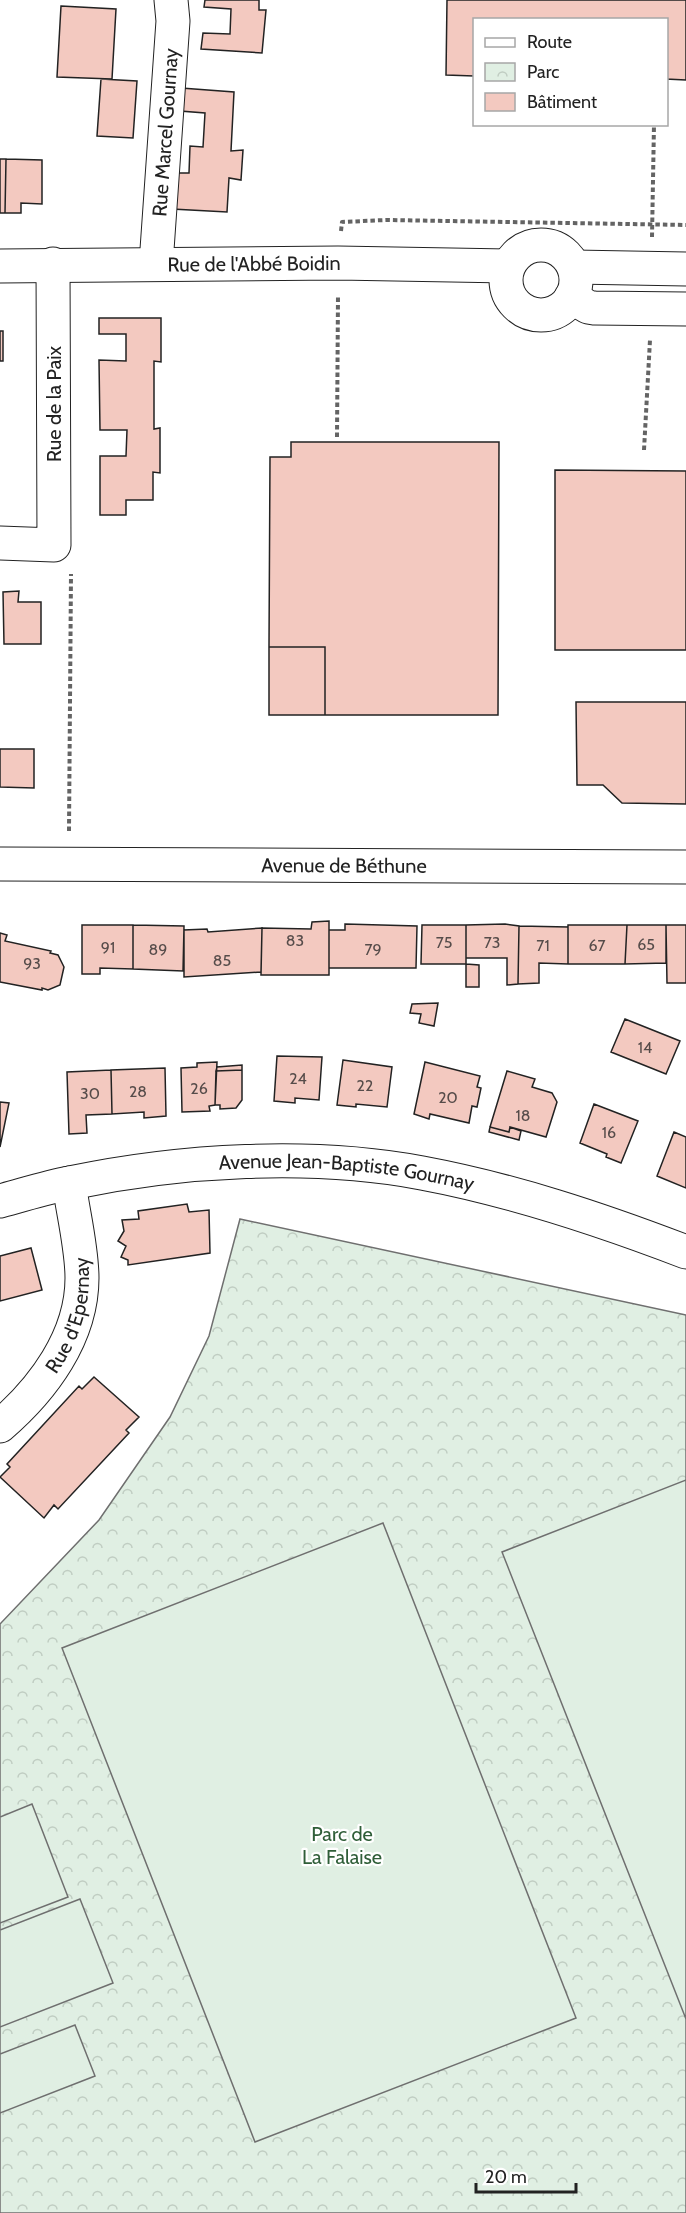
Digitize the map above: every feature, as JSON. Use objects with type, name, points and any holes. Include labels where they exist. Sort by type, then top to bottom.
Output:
[{"type":"street","name":"Rue Marcel Gournay","points":[[156,264],[173,21],[171,0]]},
{"type":"street","points":[[573,282],[561,309],[553,313],[538,315],[529,313],[517,305],[509,294],[506,280],[508,266],[513,259],[523,250],[541,245],[559,250],[566,256],[573,282],[594,308],[686,309]]},
{"type":"street","name":"Rue de l'Abbé Boidin","points":[[0,266],[338,263],[508,266]]},
{"type":"street","name":"Rue de la Paix","points":[[53,264],[54,544]]},
{"type":"street","points":[[573,282],[686,269]]},
{"type":"street","points":[[0,543],[54,544]]},
{"type":"street","name":"Avenue de Béthune","points":[[0,864],[686,867]]},
{"type":"street","name":"Avenue Jean-Baptiste Gournay","points":[[0,1201],[69,1183],[166,1168],[265,1161],[342,1164],[408,1171],[525,1196],[686,1252]]},
{"type":"street","name":"Rue d'Epernay","points":[[0,1426],[26,1402],[40,1385],[66,1345],[78,1318],[82,1275],[69,1183]]},
{"type":"path","points":[[337,437],[338,263],[342,222],[386,220],[686,225]]},
{"type":"path","points":[[54,544],[72,545],[69,864]]},
{"type":"green space","name":"Parc de La Falaise","points":[[240,1219],[686,1315],[686,2213],[0,2213],[0,1624],[99,1520],[170,1417],[209,1336]]},
{"type":"green space","points":[[686,1480],[686,2019],[502,1552]]},
{"type":"green space","points":[[383,1523],[576,2018],[255,2142],[62,1648]]},
{"type":"green space","points":[[32,1804],[68,1897],[0,1923],[0,1817]]},
{"type":"green space","points":[[80,1899],[113,1983],[0,2027],[0,1930]]},
{"type":"green space","points":[[75,2025],[95,2076],[0,2113],[0,2054]]},
{"type":"building","points":[[205,0],[259,0],[259,10],[266,10],[262,53],[201,49],[203,33],[230,34],[231,9],[204,7]]},
{"type":"building","points":[[447,0],[686,0],[686,80],[668,79],[668,18],[473,18],[473,76],[446,75]]},
{"type":"building","points":[[61,6],[116,9],[112,79],[57,77]]},
{"type":"building","points":[[101,79],[137,81],[133,138],[97,136]]},
{"type":"building","points":[[181,88],[234,92],[231,151],[243,150],[241,180],[229,178],[227,212],[172,209],[175,173],[189,173],[190,146],[203,147],[205,113],[180,111]]},
{"type":"building","points":[[0,159],[6,159],[5,213],[0,213]]},
{"type":"building","points":[[6,159],[42,160],[42,204],[21,203],[21,213],[5,213]]},
{"type":"building","points":[[99,318],[161,318],[161,362],[154,361],[154,429],[160,428],[160,473],[153,472],[153,500],[126,500],[126,515],[100,515],[100,456],[126,456],[127,430],[100,430],[99,360],[126,361],[126,334],[99,334]]},
{"type":"building","points":[[0,331],[3,331],[3,361],[0,361]]},
{"type":"building","points":[[291,442],[499,442],[498,715],[325,715],[325,647],[269,647],[270,457],[291,457]]},
{"type":"building","points":[[555,470],[686,471],[686,650],[555,650]]},
{"type":"building","points":[[19,591],[18,602],[41,602],[41,644],[4,644],[3,592]]},
{"type":"building","points":[[269,647],[325,647],[325,715],[269,715]]},
{"type":"building","points":[[576,702],[686,702],[686,804],[622,803],[603,785],[577,785]]},
{"type":"building","points":[[0,749],[34,749],[34,788],[0,787]]},
{"type":"building","points":[[329,921],[329,975],[261,975],[262,928],[311,929],[312,922]]},
{"type":"building","points":[[345,924],[417,926],[416,968],[329,968],[329,930],[345,930]]},
{"type":"building","points":[[82,925],[133,925],[133,969],[100,968],[100,974],[82,974]]},
{"type":"building","points":[[133,925],[184,926],[183,971],[133,969]]},
{"type":"building","points":[[422,925],[466,925],[466,964],[421,964]]},
{"type":"building","points":[[466,925],[519,926],[518,984],[507,985],[507,958],[466,958]]},
{"type":"building","points":[[568,925],[627,925],[625,964],[568,964]]},
{"type":"building","points":[[627,925],[666,925],[666,963],[625,964]]},
{"type":"building","points":[[666,925],[686,925],[686,983],[667,983]]},
{"type":"building","points":[[519,926],[568,927],[568,964],[539,963],[539,983],[518,984]]},
{"type":"building","points":[[262,928],[261,972],[184,977],[184,930],[207,929],[208,932]]},
{"type":"building","points":[[0,933],[7,935],[5,941],[51,951],[50,953],[58,955],[64,967],[60,985],[48,990],[42,988],[42,990],[0,982]]},
{"type":"building","points":[[466,964],[479,965],[479,987],[466,987]]},
{"type":"building","points":[[438,1003],[434,1026],[419,1023],[421,1014],[410,1013],[412,1004]]},
{"type":"building","points":[[625,1019],[680,1041],[666,1074],[611,1052]]},
{"type":"building","points":[[277,1056],[322,1057],[319,1100],[295,1098],[295,1103],[274,1101]]},
{"type":"building","points":[[343,1060],[392,1067],[387,1107],[337,1105]]},
{"type":"building","points":[[217,1062],[215,1105],[209,1106],[210,1111],[182,1112],[181,1068],[197,1067],[197,1063]]},
{"type":"building","points":[[425,1062],[480,1076],[477,1087],[481,1088],[477,1107],[472,1106],[469,1123],[430,1114],[429,1119],[414,1114]]},
{"type":"building","points":[[242,1065],[242,1070],[216,1071],[217,1067]]},
{"type":"building","points":[[165,1068],[166,1116],[144,1118],[144,1112],[112,1114],[111,1070]]},
{"type":"building","points":[[111,1070],[112,1114],[86,1115],[87,1133],[69,1134],[67,1072]]},
{"type":"building","points":[[242,1070],[242,1100],[236,1108],[220,1109],[220,1105],[215,1105],[216,1071]]},
{"type":"building","points":[[507,1071],[535,1079],[532,1087],[552,1093],[557,1102],[546,1137],[510,1127],[509,1132],[490,1127]]},
{"type":"building","points":[[0,1102],[9,1103],[0,1147]]},
{"type":"building","points":[[594,1104],[638,1121],[621,1163],[606,1157],[607,1154],[580,1143]]},
{"type":"building","points":[[490,1127],[509,1132],[510,1127],[521,1131],[519,1140],[489,1132]]},
{"type":"building","points":[[674,1132],[686,1137],[686,1188],[657,1176]]},
{"type":"building","points":[[187,1204],[189,1212],[209,1210],[210,1253],[128,1265],[128,1260],[121,1257],[126,1246],[118,1241],[124,1231],[122,1220],[139,1219],[138,1211]]},
{"type":"building","points":[[31,1248],[42,1290],[0,1301],[0,1256]]},
{"type":"building","points":[[94,1377],[139,1417],[126,1430],[129,1433],[58,1509],[54,1505],[44,1518],[0,1477],[10,1467],[7,1464],[79,1386],[82,1389]]}]
